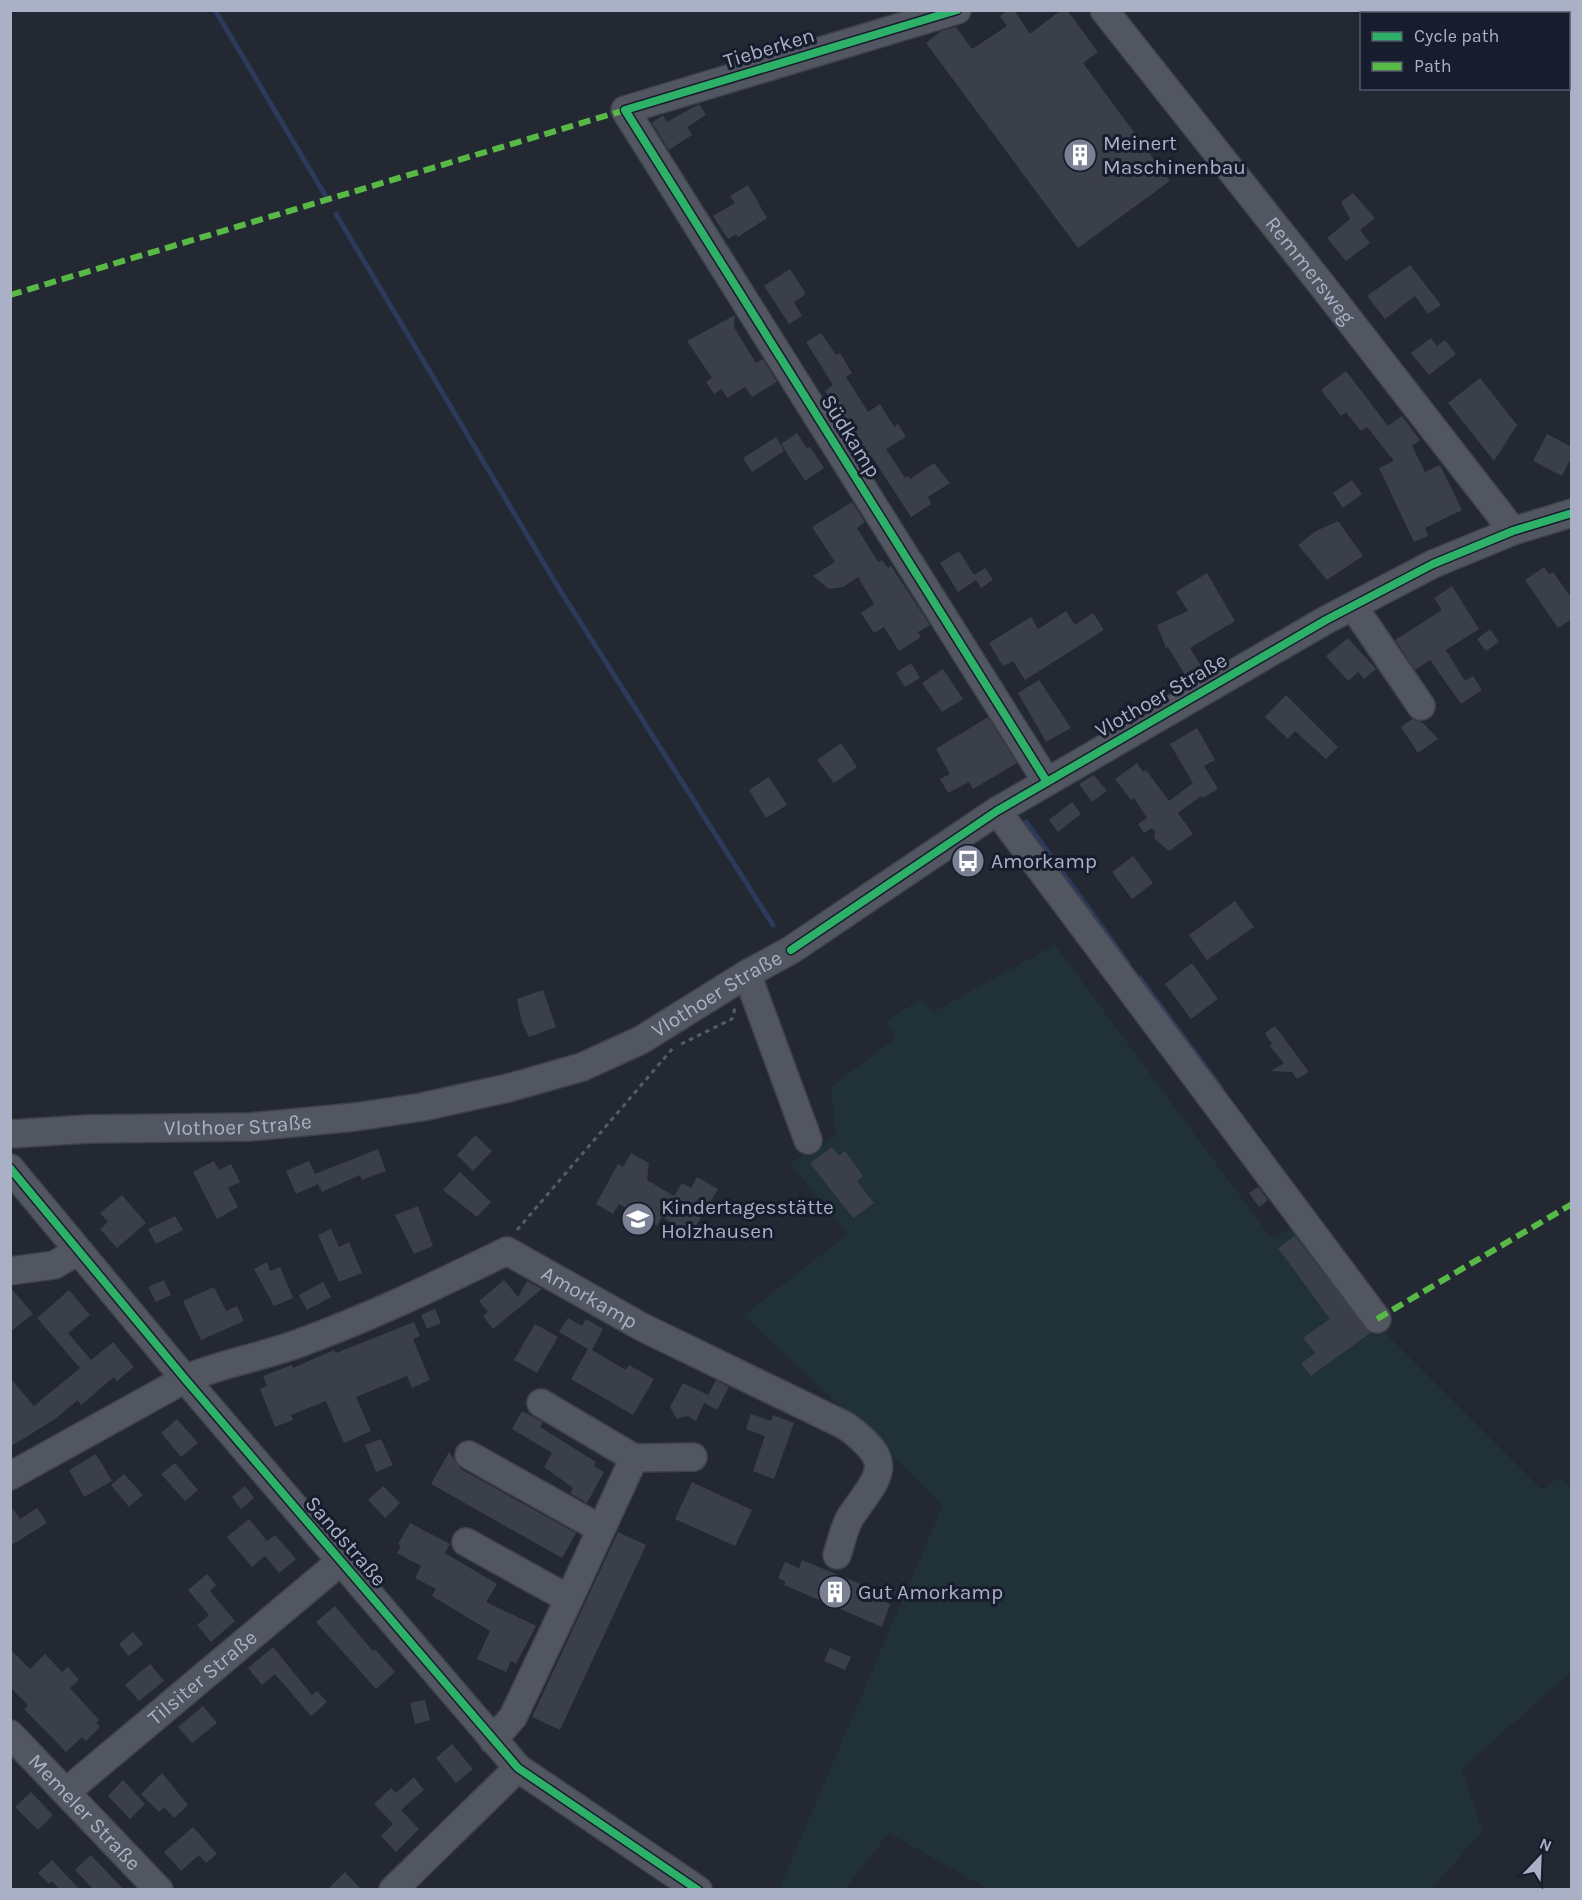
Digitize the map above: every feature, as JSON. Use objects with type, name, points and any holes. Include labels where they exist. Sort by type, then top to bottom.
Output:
[{"type":"street","name":"Tieberken","points":[[625,110],[957,10]]},
{"type":"street","name":"Remmersweg","points":[[1104,10],[1513,531]]},
{"type":"street","name":"Südkamp","points":[[625,110],[1047,782]]},
{"type":"street","name":"Vlothoer Straße","points":[[10,1134],[88,1129],[250,1127],[355,1117],[422,1107],[508,1088],[582,1067],[641,1041],[741,978],[791,950],[997,811],[1353,606],[1433,564],[1513,531],[1572,513]]},
{"type":"street","points":[[1353,606],[1421,706]]},
{"type":"street","points":[[997,811],[1377,1319]]},
{"type":"street","points":[[741,978],[808,1140]]},
{"type":"street","name":"Sandstraße","points":[[10,1168],[77,1252],[518,1768],[698,1890]]},
{"type":"street","points":[[10,1476],[185,1379],[210,1368],[292,1345],[424,1292],[507,1251]]},
{"type":"street","name":"Amorkamp","points":[[507,1251],[642,1327],[846,1426],[870,1444],[879,1460],[878,1480],[850,1517],[837,1556]]},
{"type":"street","points":[[10,1271],[54,1265],[77,1252]]},
{"type":"street","points":[[541,1402],[634,1458],[693,1457]]},
{"type":"street","points":[[469,1455],[601,1529]]},
{"type":"street","points":[[493,1740],[513,1718],[634,1458]]},
{"type":"street","points":[[466,1542],[569,1599]]},
{"type":"street","name":"Tilsiter Straße","points":[[66,1792],[340,1562]]},
{"type":"street","name":"Memeler Straße","points":[[10,1734],[159,1890]]},
{"type":"street","points":[[393,1890],[518,1768]]},
{"type":"path","points":[[507,1251],[518,1230],[673,1047],[732,1019],[741,978]]},
{"type":"shaded area","points":[[1055,945],[1271,1238],[1298,1226],[1376,1333],[1382,1330],[1542,1490],[1560,1477],[1571,1487],[1571,1672],[1462,1769],[1483,1831],[1431,1889],[988,1889],[889,1833],[845,1889],[779,1889],[943,1505],[744,1315],[848,1234],[790,1163],[836,1136],[831,1087],[896,1038],[886,1021],[921,999],[933,1012]]},
{"type":"building","name":"Meinert Maschinenbau","points":[[1008,10],[1014,10],[1030,34],[1061,10],[1067,10],[1098,52],[1083,63],[1170,181],[1078,248],[926,43],[941,31],[956,27],[972,49],[1007,26],[1000,16]]},
{"type":"building","points":[[699,104],[706,115],[687,127],[692,135],[669,150],[652,123],[663,115],[667,122]]},
{"type":"building","points":[[748,185],[767,218],[738,237],[736,234],[728,239],[713,216],[735,203],[730,196]]},
{"type":"building","points":[[1353,193],[1375,218],[1360,230],[1370,243],[1346,261],[1327,238],[1350,219],[1341,202]]},
{"type":"building","points":[[1410,265],[1441,305],[1428,314],[1415,296],[1385,319],[1367,296]]},
{"type":"building","points":[[790,269],[806,294],[794,302],[802,316],[789,324],[764,286]]},
{"type":"building","points":[[735,315],[734,327],[756,363],[763,359],[777,382],[752,397],[745,387],[727,398],[722,389],[714,394],[706,382],[712,378],[687,341]]},
{"type":"building","points":[[821,333],[836,355],[840,353],[852,373],[846,377],[868,412],[880,404],[894,427],[898,424],[906,437],[886,449],[905,478],[908,476],[910,479],[934,463],[950,483],[928,497],[931,504],[911,517],[872,457],[868,459],[825,391],[833,385],[806,342]]},
{"type":"building","points":[[1431,338],[1437,346],[1445,340],[1456,354],[1429,375],[1411,353]]},
{"type":"building","points":[[1346,371],[1388,426],[1402,416],[1420,440],[1412,446],[1425,472],[1440,465],[1462,510],[1425,528],[1428,536],[1414,542],[1379,468],[1394,461],[1367,427],[1361,431],[1346,412],[1341,416],[1321,390]]},
{"type":"building","points":[[1480,378],[1517,425],[1494,461],[1448,403]]},
{"type":"building","points":[[797,433],[807,449],[810,447],[824,468],[805,481],[781,444]]},
{"type":"building","points":[[1547,434],[1572,447],[1572,456],[1562,476],[1533,461]]},
{"type":"building","points":[[776,437],[784,451],[752,472],[743,458]]},
{"type":"building","points":[[1352,480],[1362,494],[1343,508],[1333,493]]},
{"type":"building","points":[[852,502],[865,522],[857,528],[878,562],[882,560],[888,568],[891,566],[930,625],[918,632],[921,637],[899,651],[884,627],[874,633],[861,613],[874,604],[858,577],[843,587],[829,589],[813,576],[835,562],[812,527]]},
{"type":"building","points":[[1338,521],[1363,556],[1327,580],[1298,545],[1316,531]]},
{"type":"building","points":[[959,551],[974,575],[985,568],[993,580],[981,588],[976,580],[958,592],[940,563]]},
{"type":"building","points":[[1544,567],[1549,574],[1553,572],[1572,599],[1572,619],[1558,628],[1525,580]]},
{"type":"building","points":[[1207,573],[1235,621],[1190,648],[1201,666],[1185,675],[1168,647],[1166,648],[1157,625],[1188,611],[1176,592]]},
{"type":"building","points":[[1452,586],[1479,629],[1446,650],[1465,681],[1473,676],[1482,690],[1461,704],[1430,660],[1415,670],[1395,640],[1442,610],[1434,598]]},
{"type":"building","points":[[1066,611],[1075,625],[1093,613],[1104,630],[1025,680],[1013,661],[1004,666],[1001,663],[989,643],[1031,617],[1038,629]]},
{"type":"building","points":[[1490,629],[1499,642],[1486,651],[1477,639]]},
{"type":"building","points":[[1348,638],[1376,669],[1364,679],[1358,672],[1348,681],[1326,656]]},
{"type":"building","points":[[911,663],[920,678],[905,687],[896,673]]},
{"type":"building","points":[[943,669],[963,699],[942,712],[922,683]]},
{"type":"building","points":[[1039,680],[1071,728],[1046,742],[1018,693]]},
{"type":"building","points":[[1286,695],[1338,747],[1326,759],[1295,731],[1288,739],[1265,717]]},
{"type":"building","points":[[988,717],[1017,763],[973,789],[969,782],[948,793],[940,779],[950,774],[936,749]]},
{"type":"building","points":[[1412,719],[1422,722],[1438,739],[1418,753],[1401,727]]},
{"type":"building","points":[[1197,728],[1215,760],[1204,766],[1218,789],[1203,798],[1201,796],[1178,813],[1193,834],[1169,851],[1154,838],[1155,832],[1152,828],[1144,833],[1138,824],[1147,818],[1134,798],[1131,800],[1115,779],[1137,763],[1143,772],[1146,770],[1169,801],[1193,783],[1170,744]]},
{"type":"building","points":[[841,743],[857,767],[834,783],[817,760]]},
{"type":"building","points":[[1094,775],[1107,791],[1092,802],[1079,784]]},
{"type":"building","points":[[769,777],[787,805],[766,818],[749,790]]},
{"type":"building","points":[[1072,802],[1081,814],[1058,832],[1049,820]]},
{"type":"building","points":[[1133,856],[1153,883],[1132,899],[1112,872]]},
{"type":"building","points":[[1235,901],[1254,927],[1207,960],[1189,935]]},
{"type":"building","points":[[1192,963],[1218,999],[1191,1019],[1165,984]]},
{"type":"building","points":[[543,990],[556,1027],[529,1037],[522,1023],[517,999]]},
{"type":"building","points":[[1275,1026],[1309,1072],[1297,1079],[1292,1072],[1271,1071],[1284,1063],[1270,1046],[1272,1044],[1265,1033]]},
{"type":"building","points":[[475,1135],[492,1151],[473,1171],[457,1155]]},
{"type":"building","points":[[832,1147],[839,1156],[845,1151],[863,1176],[857,1181],[874,1203],[853,1218],[810,1163]]},
{"type":"building","points":[[378,1149],[386,1171],[362,1180],[360,1175],[322,1192],[318,1184],[296,1194],[286,1171],[309,1161],[315,1174]]},
{"type":"building","points":[[631,1153],[649,1163],[647,1180],[674,1196],[682,1183],[691,1188],[697,1177],[718,1189],[691,1234],[662,1217],[657,1226],[619,1204],[613,1214],[596,1204],[618,1164],[623,1167]]},
{"type":"building","points":[[214,1161],[219,1170],[231,1164],[240,1182],[228,1188],[238,1207],[217,1219],[193,1172]]},
{"type":"building","points":[[460,1172],[491,1202],[477,1217],[443,1190]]},
{"type":"building","points":[[1258,1187],[1268,1200],[1259,1207],[1249,1193]]},
{"type":"building","points":[[122,1195],[146,1223],[117,1248],[100,1229],[108,1222],[100,1213]]},
{"type":"building","points":[[418,1206],[433,1246],[414,1254],[395,1215]]},
{"type":"building","points":[[175,1216],[183,1230],[156,1244],[148,1229]]},
{"type":"building","points":[[331,1229],[339,1247],[349,1242],[362,1273],[339,1282],[318,1235]]},
{"type":"building","points":[[1295,1236],[1370,1333],[1311,1376],[1301,1364],[1315,1353],[1303,1338],[1330,1319],[1278,1248]]},
{"type":"building","points":[[267,1262],[270,1271],[280,1267],[293,1298],[274,1306],[254,1269]]},
{"type":"building","points":[[164,1280],[171,1295],[156,1302],[148,1287]]},
{"type":"building","points":[[504,1280],[518,1297],[527,1281],[542,1289],[493,1329],[483,1316],[488,1312],[479,1301]]},
{"type":"building","points":[[323,1282],[331,1297],[307,1310],[299,1295]]},
{"type":"building","points":[[10,1287],[33,1314],[10,1332]]},
{"type":"building","points":[[214,1287],[226,1311],[237,1306],[244,1321],[201,1340],[183,1301]]},
{"type":"building","points":[[69,1290],[90,1315],[68,1333],[91,1360],[113,1342],[134,1367],[117,1381],[114,1377],[81,1405],[78,1400],[55,1419],[10,1447],[10,1378],[34,1406],[80,1368],[37,1318]]},
{"type":"building","points":[[435,1309],[441,1323],[427,1329],[421,1315]]},
{"type":"building","points":[[568,1318],[582,1326],[586,1319],[603,1329],[592,1350],[626,1370],[629,1365],[654,1379],[633,1415],[571,1379],[588,1349],[559,1332]]},
{"type":"building","points":[[414,1322],[420,1336],[413,1339],[430,1380],[412,1388],[407,1376],[356,1397],[371,1431],[344,1443],[326,1401],[291,1415],[293,1420],[275,1427],[260,1389],[267,1386],[263,1376],[292,1365],[293,1368],[334,1350],[336,1353]]},
{"type":"building","points":[[535,1324],[558,1337],[537,1373],[514,1360]]},
{"type":"building","points":[[716,1380],[729,1387],[717,1410],[704,1403]]},
{"type":"building","points":[[683,1383],[708,1395],[696,1421],[687,1416],[677,1419],[670,1407]]},
{"type":"building","points":[[522,1411],[543,1422],[540,1427],[596,1462],[594,1466],[604,1472],[587,1503],[570,1493],[573,1488],[544,1467],[552,1453],[512,1429]]},
{"type":"building","points":[[751,1414],[771,1421],[773,1415],[794,1423],[774,1479],[753,1471],[765,1436],[746,1429]]},
{"type":"building","points":[[177,1419],[198,1443],[181,1457],[161,1433]]},
{"type":"building","points":[[381,1439],[393,1465],[376,1472],[365,1445]]},
{"type":"building","points":[[449,1452],[461,1469],[576,1533],[562,1558],[431,1484]]},
{"type":"building","points":[[96,1454],[112,1481],[84,1497],[69,1470]]},
{"type":"building","points":[[175,1463],[198,1490],[185,1501],[161,1474]]},
{"type":"building","points":[[124,1474],[143,1495],[129,1507],[111,1485]]},
{"type":"building","points":[[692,1482],[752,1510],[735,1546],[675,1519]]},
{"type":"building","points":[[245,1486],[254,1498],[241,1509],[232,1497]]},
{"type":"building","points":[[383,1486],[400,1503],[385,1518],[368,1500]]},
{"type":"building","points":[[10,1505],[20,1519],[37,1508],[47,1523],[10,1546]]},
{"type":"building","points":[[249,1519],[267,1541],[275,1535],[296,1559],[279,1573],[265,1556],[252,1567],[227,1537]]},
{"type":"building","points":[[410,1523],[450,1544],[445,1553],[497,1584],[486,1602],[536,1626],[516,1664],[511,1661],[506,1672],[477,1659],[490,1631],[432,1596],[436,1589],[415,1578],[421,1566],[397,1553],[401,1546],[398,1544]]},
{"type":"building","points":[[618,1532],[646,1545],[560,1730],[532,1717]]},
{"type":"building","name":"Gut Amorkamp","points":[[802,1560],[870,1588],[868,1595],[890,1604],[882,1627],[784,1585],[786,1582],[778,1578],[785,1562],[799,1568]]},
{"type":"building","points":[[207,1574],[216,1585],[210,1591],[235,1621],[211,1642],[197,1625],[209,1615],[188,1590]]},
{"type":"building","points":[[335,1606],[373,1651],[375,1649],[395,1672],[376,1689],[316,1622]]},
{"type":"building","points":[[133,1632],[143,1644],[129,1656],[119,1644]]},
{"type":"building","points":[[273,1647],[312,1695],[317,1691],[327,1702],[311,1716],[275,1674],[262,1685],[248,1668]]},
{"type":"building","points":[[830,1648],[851,1657],[845,1670],[824,1661]]},
{"type":"building","points":[[10,1649],[30,1669],[45,1654],[62,1672],[68,1667],[79,1680],[70,1688],[99,1720],[96,1723],[100,1727],[86,1741],[82,1737],[66,1752],[24,1709],[28,1705],[10,1687]]},
{"type":"building","points":[[150,1664],[164,1681],[139,1701],[125,1685]]},
{"type":"building","points":[[425,1700],[430,1720],[415,1724],[410,1703]]},
{"type":"building","points":[[203,1706],[217,1723],[192,1743],[178,1727]]},
{"type":"building","points":[[452,1744],[473,1769],[456,1783],[436,1758]]},
{"type":"building","points":[[162,1773],[188,1805],[174,1818],[164,1807],[159,1812],[141,1794]]},
{"type":"building","points":[[414,1777],[424,1790],[401,1810],[419,1829],[396,1852],[381,1836],[393,1824],[374,1804],[391,1788],[396,1793]]},
{"type":"building","points":[[123,1780],[145,1804],[130,1819],[108,1796]]},
{"type":"building","points":[[31,1792],[53,1815],[38,1830],[15,1807]]},
{"type":"building","points":[[193,1827],[217,1854],[206,1863],[199,1855],[181,1871],[164,1852]]},
{"type":"building","points":[[91,1855],[124,1890],[94,1890],[75,1870]]},
{"type":"building","points":[[52,1860],[80,1890],[60,1890],[52,1881],[49,1884],[38,1873]]},
{"type":"building","points":[[345,1872],[362,1890],[327,1890]]},
{"type":"waterway","points":[[215,10],[325,195]]},
{"type":"waterway","points":[[336,214],[558,587],[773,925]]},
{"type":"waterway","points":[[1026,822],[1128,963]]},
{"type":"waterway","points":[[1140,978],[1221,1088]]},
{"type":"marked path","points":[[10,295],[625,110]]},
{"type":"marked path","points":[[1377,1319],[1572,1204]]},
{"type":"cycle path","points":[[957,10],[625,110],[1047,782]]},
{"type":"cycle path","points":[[791,950],[997,811],[1326,620],[1433,564],[1513,531],[1572,513]]},
{"type":"cycle path","points":[[10,1168],[185,1379],[518,1768],[698,1890]]},
{"type":"place","name":"Meinert Maschinenbau","points":[[1080,155]]},
{"type":"place","name":"Amorkamp","points":[[968,861]]},
{"type":"place","name":"Kindertagesstätte Holzhausen","points":[[638,1219]]},
{"type":"place","name":"Gut Amorkamp","points":[[835,1592]]}]
